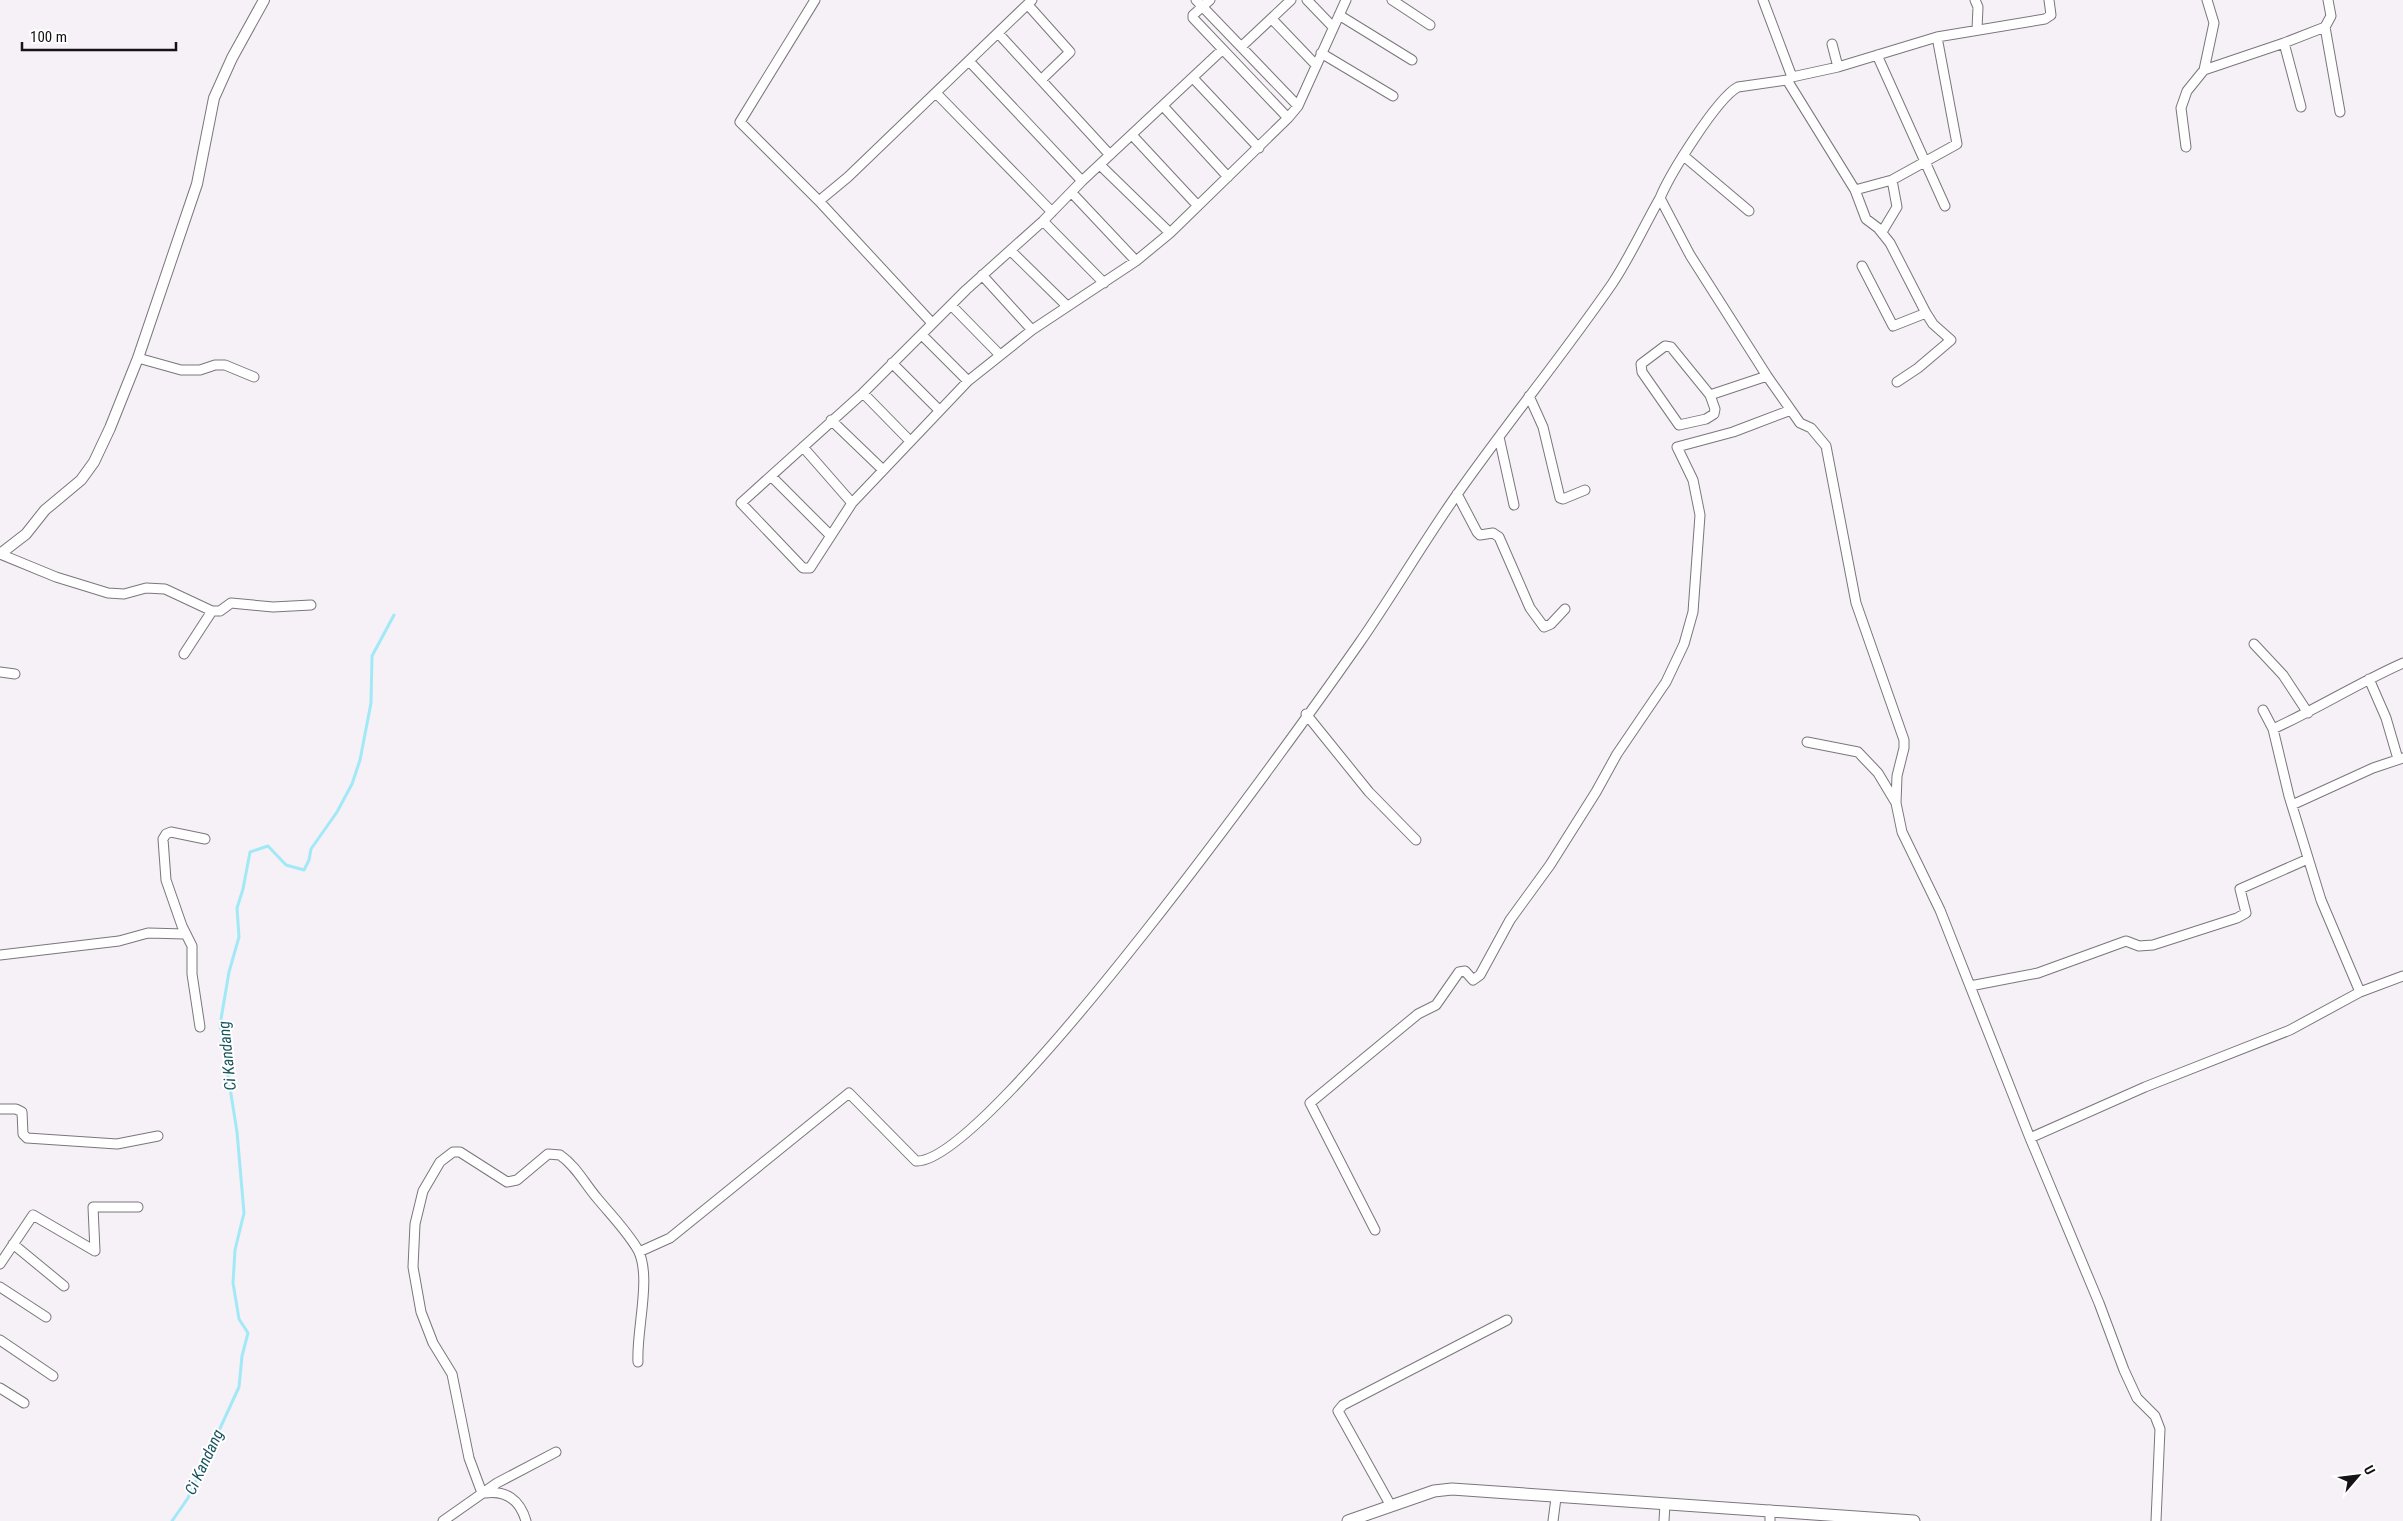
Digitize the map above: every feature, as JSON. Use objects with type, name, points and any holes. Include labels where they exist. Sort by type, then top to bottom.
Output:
[{"type":"main road","points":[[1348,1521],[1434,1491],[1452,1489],[1556,1498],[1666,1504],[1770,1516],[1914,1521]]},
{"type":"street","points":[[0,554],[26,534],[45,510],[82,480],[110,428],[138,358],[197,184],[214,98],[232,58],[264,0]]},
{"type":"street","points":[[815,0],[740,122],[819,201],[932,323]]},
{"type":"street","points":[[1210,0],[1200,4],[1193,18],[1288,118]]},
{"type":"street","points":[[1241,47],[1291,0]]},
{"type":"street","points":[[1307,0],[1333,27]]},
{"type":"street","points":[[1222,50],[1082,181],[1043,221],[982,275],[863,392],[741,503],[803,568],[810,568],[852,503],[968,381],[999,354],[1067,306],[1136,261],[1170,234],[1288,118],[1298,106],[1315,64],[1346,0]]},
{"type":"street","points":[[1392,0],[1430,25]]},
{"type":"street","points":[[1763,0],[1790,78],[1855,190],[1866,219],[1882,232],[1890,243],[1926,313],[1933,324],[1951,340],[1918,368],[1896,382]]},
{"type":"street","points":[[1975,0],[1978,7],[1977,29]]},
{"type":"street","points":[[639,1252],[677,1233],[849,1093],[916,1162],[933,1158],[952,1144],[976,1124],[1032,1066],[1123,960],[1219,838],[1306,714],[1359,643],[1457,494],[1613,282],[1685,157],[1710,117],[1731,90],[1838,67],[1937,37],[2045,19],[2051,15],[2049,0]]},
{"type":"street","points":[[2186,147],[2181,108],[2187,91],[2204,70],[2214,23],[2207,0]]},
{"type":"street","points":[[2328,0],[2331,16],[2325,28],[2340,112]]},
{"type":"street","points":[[819,201],[848,177],[1030,2],[1070,52],[1041,80]]},
{"type":"street","points":[[1200,4],[1298,106]]},
{"type":"street","points":[[1339,15],[1412,60]]},
{"type":"street","points":[[1272,19],[1315,64]]},
{"type":"street","points":[[2204,70],[2325,28]]},
{"type":"street","points":[[998,33],[1110,155]]},
{"type":"street","points":[[1855,190],[1892,180],[1956,144],[1937,37]]},
{"type":"street","points":[[2284,43],[2301,107]]},
{"type":"street","points":[[1832,44],[1838,67]]},
{"type":"street","points":[[1321,52],[1393,96]]},
{"type":"street","points":[[1877,55],[1924,162],[1946,206]]},
{"type":"street","points":[[969,61],[1082,181]]},
{"type":"street","points":[[1193,78],[1259,148]]},
{"type":"street","points":[[936,92],[1052,212]]},
{"type":"street","points":[[1163,106],[1228,176]]},
{"type":"street","points":[[1132,135],[1198,206]]},
{"type":"street","points":[[1685,157],[1749,211]]},
{"type":"street","points":[[1100,165],[1170,234]]},
{"type":"street","points":[[1882,232],[1897,207],[1892,180]]},
{"type":"street","points":[[1072,193],[1136,261]]},
{"type":"street","points":[[1660,198],[1690,255],[1767,376],[1800,423],[1811,428],[1822,438],[1830,457],[1856,602],[1904,740],[1904,748],[1897,776],[1896,803],[1902,832],[1940,910],[2030,1138],[2061,1208],[2131,1388],[2137,1398],[2155,1416],[2160,1429],[2156,1521]]},
{"type":"street","points":[[1043,221],[1104,283]]},
{"type":"street","points":[[1011,251],[1067,306]]},
{"type":"street","points":[[1862,266],[1893,326],[1926,313]]},
{"type":"street","points":[[982,275],[1032,330]]},
{"type":"street","points":[[951,305],[999,354]]},
{"type":"street","points":[[922,335],[968,381]]},
{"type":"street","points":[[1664,346],[1671,347],[1710,395],[1716,409],[1714,414],[1706,419],[1679,425],[1642,372],[1642,364],[1664,346]]},
{"type":"street","points":[[138,358],[181,370],[200,370],[214,365],[226,365],[254,377]]},
{"type":"street","points":[[892,363],[939,410]]},
{"type":"street","points":[[1710,395],[1767,376]]},
{"type":"street","points":[[863,392],[910,441]]},
{"type":"street","points":[[1529,396],[1543,427],[1560,498],[1563,499],[1585,490]]},
{"type":"street","points":[[1375,1230],[1310,1104],[1413,1018],[1427,1008],[1436,1005],[1459,972],[1465,971],[1474,980],[1480,975],[1510,920],[1550,865],[1596,792],[1617,754],[1666,682],[1684,644],[1693,612],[1700,529],[1700,515],[1693,480],[1677,447],[1733,432],[1791,410]]},
{"type":"street","points":[[831,420],[883,470]]},
{"type":"street","points":[[1499,437],[1514,505]]},
{"type":"street","points":[[803,447],[852,503]]},
{"type":"street","points":[[771,476],[830,535]]},
{"type":"street","points":[[1457,494],[1477,532],[1480,535],[1493,533],[1499,537],[1530,608],[1544,627],[1551,624],[1565,609]]},
{"type":"street","points":[[0,554],[56,577],[108,593],[165,589],[212,611],[220,611],[231,603],[272,607],[311,605]]},
{"type":"street","points":[[184,654],[212,611]]},
{"type":"street","points":[[2254,644],[2283,675],[2308,713]]},
{"type":"street","points":[[2273,730],[2403,663]]},
{"type":"street","points":[[0,672],[15,674]]},
{"type":"street","points":[[2292,805],[2363,772],[2401,758],[2369,679]]},
{"type":"street","points":[[2263,710],[2273,730],[2292,805],[2330,924],[2360,992]]},
{"type":"street","points":[[1306,714],[1369,792],[1416,840]]},
{"type":"street","points":[[1807,742],[1858,752],[1878,773],[1896,803]]},
{"type":"street","points":[[200,1027],[192,974],[192,946],[185,934],[166,880],[163,839],[166,834],[171,832],[205,839]]},
{"type":"street","points":[[1970,986],[2038,973],[2126,941],[2139,946],[2153,945],[2237,918],[2246,914],[2240,889],[2308,859]]},
{"type":"street","points":[[0,955],[120,941],[148,934],[185,934]]},
{"type":"street","points":[[2030,1138],[2145,1087],[2290,1030],[2360,992],[2403,976]]},
{"type":"street","points":[[0,1109],[16,1109],[22,1112],[23,1134],[26,1138],[117,1144],[158,1136]]},
{"type":"street","points":[[482,1493],[469,1458],[452,1374],[433,1343],[421,1312],[413,1267],[419,1207],[423,1190],[440,1162],[453,1152],[460,1152],[507,1182],[517,1180],[548,1154],[560,1154],[576,1170],[625,1231],[639,1252],[643,1294],[637,1346],[638,1362]]},
{"type":"street","points":[[0,1264],[33,1215],[95,1251],[93,1207],[138,1207]]},
{"type":"street","points":[[13,1244],[64,1286]]},
{"type":"street","points":[[0,1287],[46,1317]]},
{"type":"street","points":[[1391,1506],[1338,1411],[1343,1405],[1507,1320]]},
{"type":"street","points":[[0,1340],[53,1376]]},
{"type":"street","points":[[0,1388],[24,1403]]},
{"type":"street","points":[[442,1521],[519,1470],[556,1452]]},
{"type":"street","points":[[482,1493],[501,1492],[513,1498],[521,1507],[526,1521]]},
{"type":"street","points":[[1553,1521],[1556,1498]]},
{"type":"street","points":[[1664,1521],[1666,1504]]},
{"type":"waterway","name":"Ci Kandang","points":[[172,1521],[188,1498],[239,1387],[242,1356],[248,1333],[239,1319],[233,1283],[235,1250],[244,1213],[237,1132],[220,1025],[229,972],[239,937],[237,908],[243,889],[250,852],[268,846],[286,865],[304,870],[309,860],[311,849],[337,812],[352,784],[360,760],[371,703],[372,656],[394,615]]}]
